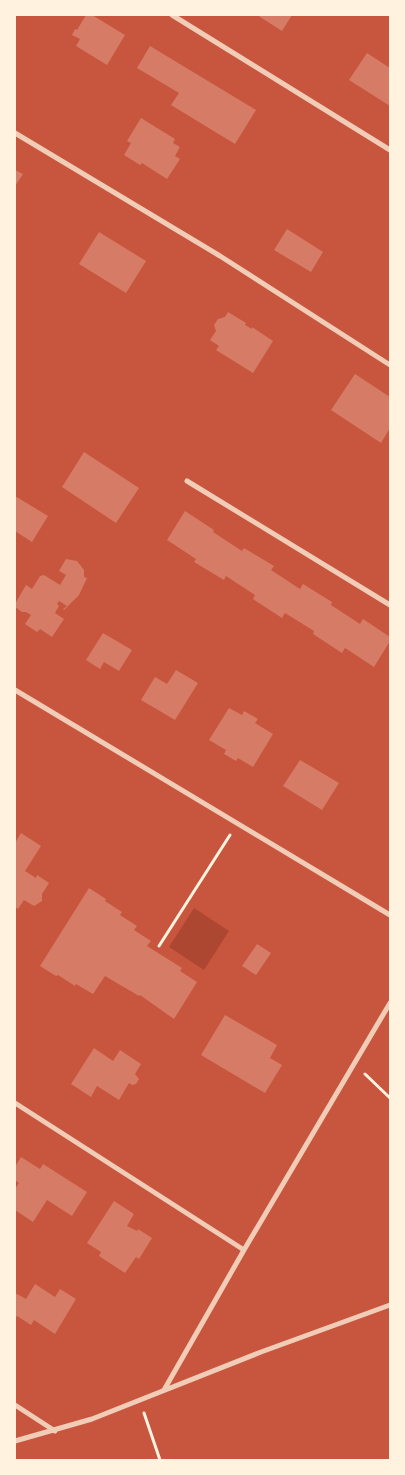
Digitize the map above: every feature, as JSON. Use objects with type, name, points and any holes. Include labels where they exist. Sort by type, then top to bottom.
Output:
[{"type":"street","points":[[172,15],[390,150]]},
{"type":"street","points":[[15,133],[220,256],[390,364]]},
{"type":"street","points":[[187,481],[390,605]]},
{"type":"street","points":[[15,690],[390,915]]},
{"type":"street","points":[[164,1390],[244,1250],[390,1003]]},
{"type":"street","points":[[15,1104],[244,1250]]},
{"type":"street","points":[[15,1441],[92,1419],[261,1352],[390,1305]]},
{"type":"street","points":[[15,1405],[55,1431]]},
{"type":"path","points":[[159,946],[238,823]]},
{"type":"path","points":[[355,1063],[390,1098]]},
{"type":"path","points":[[140,1400],[160,1460]]},
{"type":"shaded area","points":[[194,908],[229,931],[204,970],[169,947]]},
{"type":"building","points":[[86,15],[92,15],[125,35],[107,65],[76,46],[80,39],[72,35]]},
{"type":"building","points":[[257,15],[292,15],[282,31]]},
{"type":"building","points":[[150,46],[256,110],[235,144],[171,105],[179,93],[137,68]]},
{"type":"building","points":[[367,53],[390,68],[390,106],[349,80]]},
{"type":"building","points":[[141,118],[175,139],[173,143],[180,147],[175,156],[180,159],[167,179],[142,163],[140,165],[124,155],[131,143],[127,141]]},
{"type":"building","points":[[15,170],[23,174],[15,186]]},
{"type":"building","points":[[287,229],[323,252],[311,272],[274,250]]},
{"type":"building","points":[[99,232],[146,261],[126,293],[79,264]]},
{"type":"building","points":[[228,312],[246,323],[245,325],[252,329],[252,327],[273,341],[253,373],[216,350],[219,346],[210,340],[216,331],[214,325],[218,319],[225,317]]},
{"type":"building","points":[[355,374],[390,397],[390,428],[381,443],[331,410]]},
{"type":"building","points":[[84,452],[139,488],[116,523],[62,487]]},
{"type":"building","points":[[15,496],[48,516],[32,542],[15,531]]},
{"type":"building","points":[[185,511],[242,551],[244,548],[274,566],[271,570],[300,589],[303,584],[332,602],[331,605],[360,624],[363,619],[390,637],[390,641],[374,667],[345,648],[342,653],[313,634],[314,631],[285,613],[282,618],[253,599],[255,595],[226,576],[224,580],[194,562],[196,559],[167,540]]},
{"type":"building","points":[[66,559],[77,561],[84,570],[84,577],[87,578],[79,595],[64,610],[67,606],[59,601],[57,604],[59,606],[55,613],[64,619],[52,637],[40,629],[37,632],[25,624],[31,615],[22,612],[15,607],[15,604],[26,585],[32,589],[40,576],[44,575],[60,585],[66,575],[59,571]]},
{"type":"building","points":[[103,633],[132,650],[119,671],[104,662],[100,669],[86,660]]},
{"type":"building","points":[[176,670],[198,683],[175,720],[141,700],[155,677],[167,684]]},
{"type":"building","points":[[229,708],[242,715],[244,711],[258,719],[255,723],[273,734],[253,767],[238,758],[236,761],[224,754],[226,750],[209,740]]},
{"type":"building","points":[[300,760],[339,783],[322,810],[283,786]]},
{"type":"building","points":[[21,833],[41,846],[25,871],[36,878],[37,875],[49,883],[42,894],[42,901],[34,906],[24,900],[18,909],[15,907],[15,843]]},
{"type":"building","points":[[89,888],[122,912],[120,915],[137,926],[134,930],[151,941],[147,946],[182,968],[180,971],[197,982],[174,1019],[140,995],[105,976],[93,994],[40,966]]},
{"type":"building","points":[[257,944],[271,953],[256,975],[242,966]]},
{"type":"building","points":[[225,1015],[277,1045],[270,1058],[282,1065],[265,1093],[201,1055]]},
{"type":"building","points":[[94,1048],[113,1061],[120,1050],[141,1064],[135,1074],[139,1079],[136,1084],[132,1085],[129,1083],[119,1100],[97,1086],[91,1097],[71,1084]]},
{"type":"building","points":[[21,1157],[40,1169],[43,1164],[87,1192],[72,1216],[47,1200],[33,1222],[15,1210],[15,1189],[19,1183],[15,1180],[15,1167]]},
{"type":"building","points":[[114,1201],[134,1214],[127,1226],[137,1231],[138,1229],[152,1238],[139,1259],[136,1257],[125,1273],[99,1256],[101,1252],[87,1243]]},
{"type":"building","points":[[35,1284],[55,1297],[60,1289],[76,1299],[55,1334],[34,1320],[31,1325],[17,1316],[15,1318],[15,1293],[26,1299]]}]
